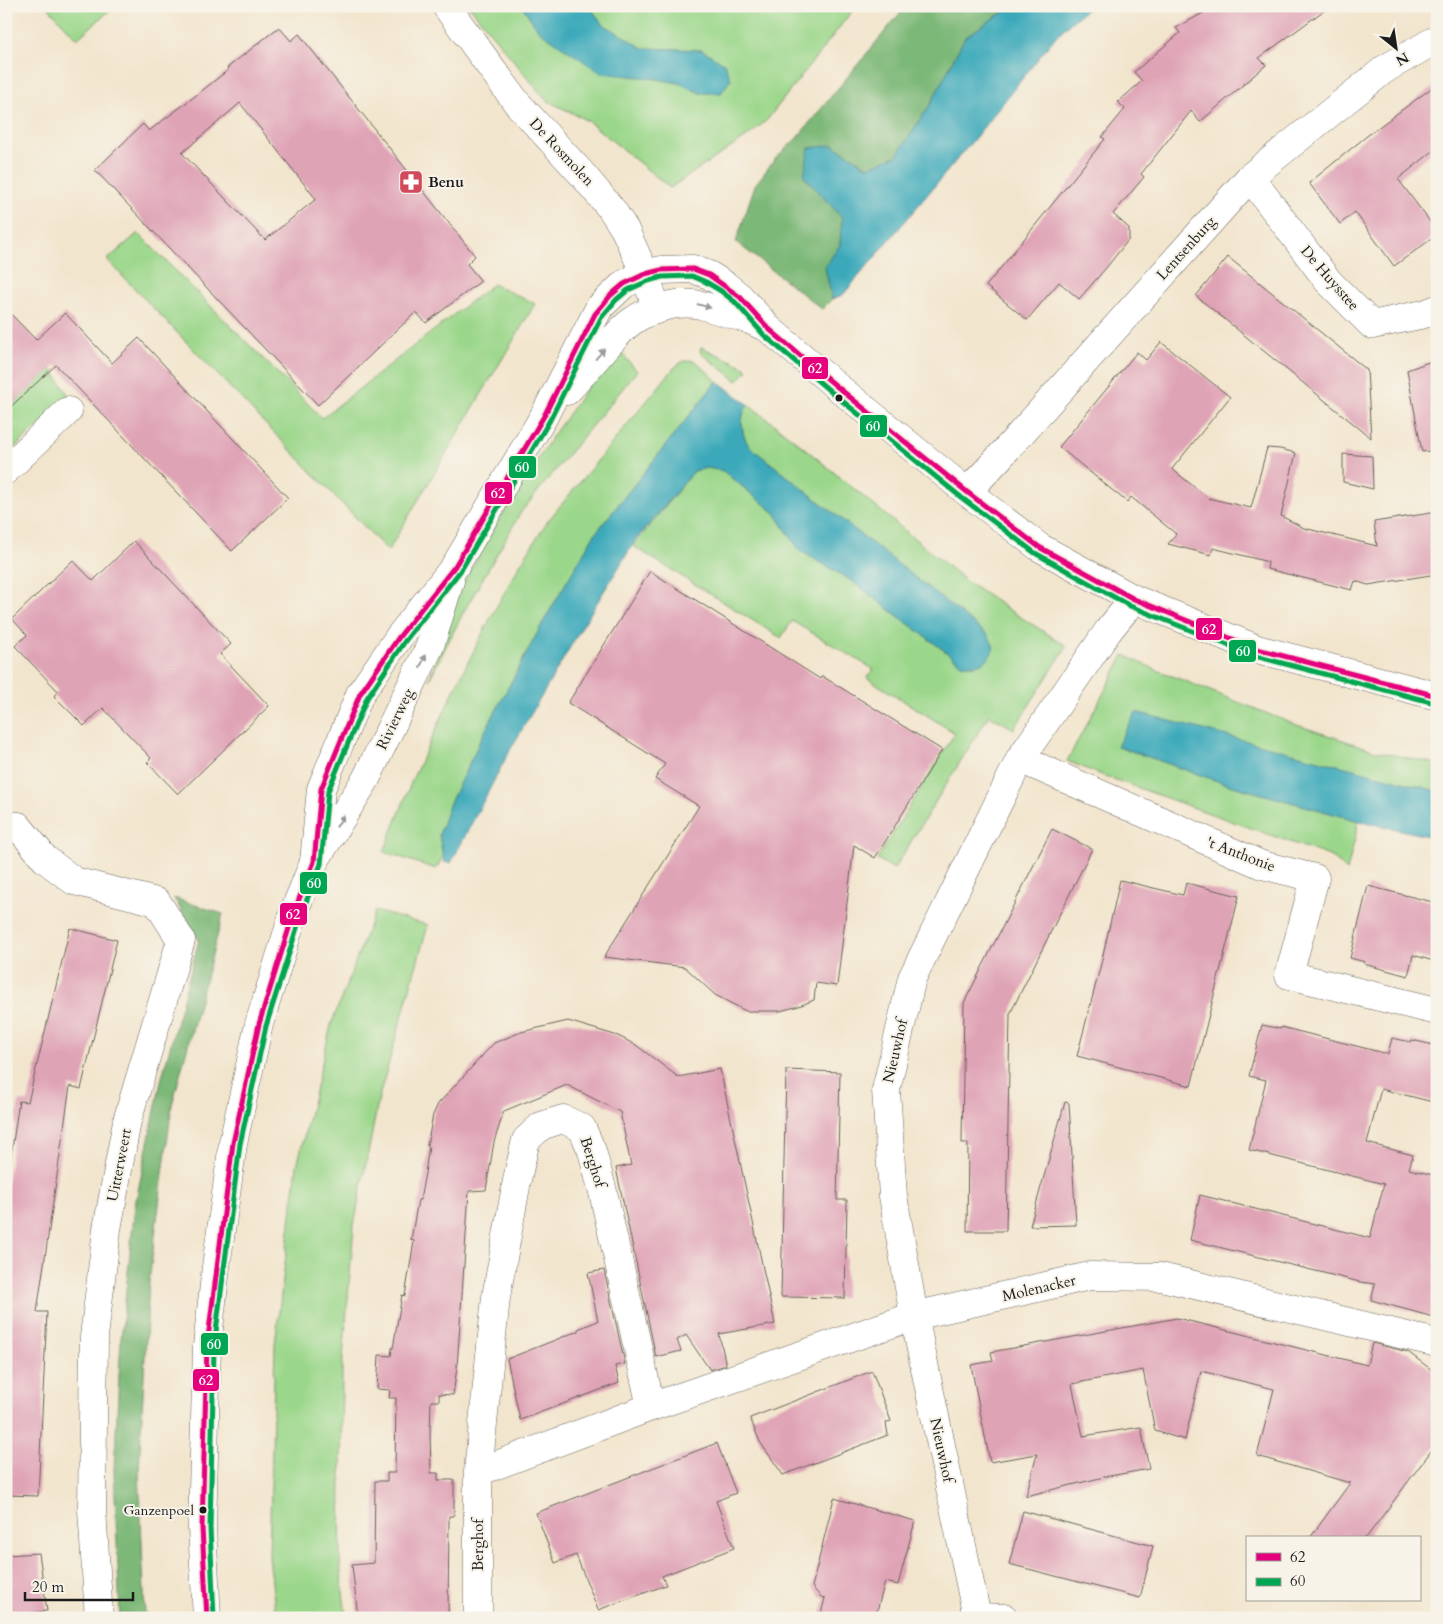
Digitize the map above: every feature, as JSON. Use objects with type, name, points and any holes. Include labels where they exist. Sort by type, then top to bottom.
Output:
[{"type":"street","name":"De Rosmolen","points":[[446,6],[517,103],[613,211],[625,230],[645,274],[657,310]]},
{"type":"street","name":"Lentsenburg","points":[[967,492],[1250,177],[1385,69],[1437,39]]},
{"type":"street","name":"De Huysstee","points":[[1250,177],[1328,281],[1372,325],[1424,314],[1437,309]]},
{"type":"street","name":"Rivierweg","points":[[314,862],[321,789],[360,694],[399,637],[455,566],[544,416],[599,308],[624,284],[645,274],[661,270],[693,269],[709,275],[725,285],[740,297],[769,329]]},
{"type":"street","name":"Rivierweg","points":[[544,416],[630,322],[671,304],[694,303],[750,320],[769,329]]},
{"type":"street","points":[[769,329],[967,492],[1039,547],[1134,599],[1257,649],[1437,696]]},
{"type":"street","points":[[6,470],[68,412]]},
{"type":"street","name":"Rivierweg","points":[[207,1618],[202,1528],[207,1346],[232,1152],[259,1024],[295,909],[314,862],[366,779],[430,646],[455,566]]},
{"type":"street","name":"Nieuwhof","points":[[975,1617],[914,1316],[893,1196],[886,1090],[912,978],[1020,759],[1108,631],[1134,599]]},
{"type":"street","name":"'t Anthonie","points":[[1020,759],[1262,865],[1315,878],[1288,975],[1437,1011]]},
{"type":"street","name":"Uitterweert","points":[[6,825],[18,826],[45,858],[74,881],[157,902],[181,940],[127,1121],[107,1229],[94,1337],[92,1509],[99,1618]]},
{"type":"street","name":"Berghof","points":[[478,1618],[478,1472],[496,1298],[516,1184],[526,1140],[541,1126],[563,1118],[582,1128],[592,1150],[622,1271],[651,1407]]},
{"type":"street","name":"Molenacker","points":[[651,1407],[914,1316],[1090,1276],[1161,1277],[1437,1343]]},
{"type":"street","points":[[478,1472],[651,1407]]},
{"type":"street","points":[[975,1617],[1004,1618]]},
{"type":"green space","points":[[47,6],[115,6],[77,39]]},
{"type":"green space","points":[[469,6],[522,6],[539,31],[657,79],[679,83],[700,93],[721,93],[731,79],[702,50],[643,48],[603,24],[589,6],[856,6],[767,120],[748,136],[670,188],[588,121],[546,100]]},
{"type":"green space","points":[[906,6],[1012,6],[965,37],[930,105],[896,156],[869,167],[833,145],[804,176],[842,218],[840,245],[825,267],[832,299],[822,309],[736,242],[755,185],[776,158],[797,138]]},
{"type":"green space","points":[[138,233],[322,418],[493,284],[535,304],[388,551],[107,260]]},
{"type":"green space","points":[[6,311],[28,335],[71,398],[6,455]]},
{"type":"green space","points":[[701,347],[748,370],[737,381],[700,352]]},
{"type":"green space","points":[[619,350],[637,371],[521,512],[463,613],[429,680],[459,591],[499,520],[552,437],[594,378]]},
{"type":"green space","points":[[690,360],[697,362],[717,381],[594,535],[541,626],[483,735],[449,805],[439,835],[443,857],[436,869],[384,852],[413,778],[460,678],[521,563],[547,522],[674,368],[682,362]]},
{"type":"green space","points":[[748,404],[966,581],[1067,646],[1014,729],[989,715],[894,869],[877,859],[955,733],[867,678],[873,669],[792,621],[781,638],[633,546],[694,471],[707,468],[723,471],[775,513],[799,550],[850,580],[962,664],[976,666],[988,635],[749,446],[744,436],[742,425],[743,414]]},
{"type":"green space","points":[[1124,655],[1291,723],[1376,751],[1437,764],[1437,791],[1135,713],[1117,746],[1229,785],[1359,821],[1347,871],[1332,857],[1067,761]]},
{"type":"green space","points":[[174,898],[223,914],[172,1105],[149,1282],[139,1470],[145,1616],[120,1618],[114,1470],[121,1338],[135,1205],[162,1077],[199,940]]},
{"type":"green space","points":[[375,911],[428,925],[379,1097],[354,1225],[342,1370],[340,1564],[346,1618],[276,1618],[269,1556],[275,1344],[297,1166],[331,1025]]},
{"type":"water","points":[[522,6],[589,6],[603,24],[643,48],[702,50],[724,63],[731,79],[721,93],[700,93],[679,83],[601,73],[539,31]]},
{"type":"water","points":[[1012,6],[1090,6],[1057,35],[971,143],[843,295],[832,299],[825,267],[840,245],[842,218],[804,176],[809,148],[833,145],[868,167],[896,156],[930,105],[965,37]]},
{"type":"water","points":[[717,381],[748,404],[743,414],[742,425],[744,436],[749,446],[988,635],[994,647],[992,653],[982,663],[973,665],[962,664],[850,580],[799,550],[775,513],[723,471],[707,468],[694,471],[635,541],[509,752],[451,863],[444,862],[439,835],[449,805],[483,735],[541,626],[594,535]]},
{"type":"water","points":[[1136,712],[1437,791],[1437,838],[1359,821],[1229,785],[1117,746]]},
{"type":"building","points":[[1211,6],[1330,6],[1259,58],[1266,65],[1200,122],[1191,111],[1141,174],[1144,177],[1113,214],[1129,228],[1129,239],[1079,299],[1059,282],[1027,320],[986,286],[1105,139],[1102,137],[1125,109],[1118,102],[1142,81],[1134,72],[1180,33],[1176,28],[1203,13]]},
{"type":"building","points":[[279,27],[291,41],[299,34],[475,256],[467,264],[481,281],[426,323],[416,312],[318,405],[95,170],[143,124],[149,131],[228,70],[227,68]],"holes":[[[240,103],[316,199],[265,240],[182,153]]]},
{"type":"building","points":[[1437,84],[1437,148],[1398,179],[1437,231],[1437,235],[1394,266],[1355,212],[1340,224],[1309,183],[1368,135]]},
{"type":"building","points":[[1228,257],[1367,370],[1371,438],[1196,296]]},
{"type":"building","points":[[6,309],[36,340],[65,313],[112,363],[139,338],[288,498],[232,551],[56,365],[6,411]]},
{"type":"building","points":[[1161,342],[1230,397],[1172,469],[1208,498],[1251,508],[1267,448],[1296,453],[1281,516],[1304,528],[1377,546],[1374,522],[1437,512],[1437,574],[1368,585],[1355,581],[1352,590],[1267,569],[1268,562],[1213,548],[1211,555],[1168,544],[1176,534],[1131,497],[1127,502],[1059,447],[1137,352],[1146,360]]},
{"type":"building","points":[[1437,359],[1437,450],[1422,452],[1407,370]]},
{"type":"building","points":[[1343,454],[1372,456],[1373,489],[1343,482]]},
{"type":"building","points":[[134,541],[231,644],[220,654],[269,706],[178,794],[147,762],[151,758],[103,708],[84,726],[54,696],[58,691],[15,646],[27,635],[12,619],[73,560],[93,581]]},
{"type":"building","points":[[650,571],[820,679],[822,676],[942,750],[875,858],[854,845],[837,986],[816,983],[814,1000],[799,1006],[780,1011],[746,1011],[715,995],[685,967],[604,957],[699,806],[655,779],[665,764],[568,703]]},
{"type":"building","points":[[1052,829],[1092,849],[1010,1014],[1006,1231],[967,1231],[968,1143],[962,1143],[964,1003]]},
{"type":"building","points":[[1120,880],[1183,895],[1186,883],[1239,896],[1191,1086],[1077,1056]]},
{"type":"building","points":[[1368,886],[1437,903],[1437,962],[1413,955],[1408,976],[1364,964],[1365,962],[1350,958]]},
{"type":"building","points":[[70,928],[117,940],[81,1089],[70,1086],[37,1312],[47,1312],[38,1496],[6,1495],[6,1190],[19,1101],[28,1102]]},
{"type":"building","points":[[568,1021],[618,1036],[636,1045],[678,1077],[720,1069],[775,1324],[719,1334],[726,1365],[710,1370],[686,1335],[677,1340],[681,1351],[656,1357],[616,1168],[631,1165],[620,1112],[567,1085],[504,1111],[494,1142],[486,1190],[469,1191],[457,1368],[453,1395],[439,1394],[439,1401],[431,1401],[431,1473],[438,1473],[438,1480],[454,1480],[454,1516],[449,1516],[448,1618],[358,1618],[352,1565],[374,1563],[375,1481],[387,1481],[387,1473],[395,1473],[396,1398],[389,1398],[390,1390],[377,1389],[379,1355],[391,1356],[402,1295],[405,1296],[414,1241],[411,1240],[425,1173],[429,1146],[427,1146],[433,1115],[438,1104],[494,1043],[521,1032]]},
{"type":"building","points":[[1262,1025],[1281,1029],[1281,1027],[1388,1054],[1392,1038],[1411,1042],[1412,1040],[1437,1046],[1437,1103],[1381,1089],[1367,1143],[1413,1155],[1409,1169],[1437,1176],[1437,1318],[1371,1300],[1375,1284],[1360,1282],[1190,1240],[1200,1195],[1370,1238],[1384,1184],[1249,1150],[1266,1080],[1249,1076]]},
{"type":"building","points":[[786,1070],[840,1072],[837,1200],[847,1200],[845,1298],[781,1297]]},
{"type":"building","points":[[1065,1102],[1069,1103],[1076,1225],[1030,1226]]},
{"type":"building","points":[[604,1270],[625,1364],[615,1366],[619,1383],[520,1420],[507,1359],[578,1331],[578,1329],[598,1321],[588,1273]]},
{"type":"building","points":[[1177,1318],[1367,1365],[1372,1343],[1408,1352],[1437,1374],[1437,1443],[1367,1536],[1311,1536],[1350,1483],[1257,1456],[1274,1389],[1201,1371],[1185,1440],[1155,1431],[1143,1370],[1072,1384],[1083,1436],[1141,1427],[1149,1469],[1104,1477],[1026,1496],[1037,1454],[990,1462],[971,1365],[993,1361],[991,1352]]},
{"type":"building","points":[[872,1371],[891,1421],[886,1423],[888,1435],[783,1475],[760,1442],[750,1418]]},
{"type":"building","points":[[717,1443],[736,1493],[716,1501],[734,1548],[662,1576],[666,1585],[598,1610],[576,1555],[555,1563],[536,1513]]},
{"type":"building","points":[[834,1498],[915,1521],[898,1585],[885,1582],[875,1618],[820,1618],[825,1598],[821,1597],[812,1587]]},
{"type":"building","points":[[1023,1511],[1153,1546],[1140,1598],[1009,1564]]},
{"type":"building","points":[[39,1553],[47,1611],[6,1616],[6,1555]]},
{"type":"transit line","name":"62","points":[[207,1618],[202,1528],[207,1346],[233,1143],[259,1024],[295,909],[314,862],[321,789],[360,694],[399,637],[455,566],[544,416],[595,314],[611,295],[624,284],[645,274],[661,270],[693,269],[709,275],[740,297],[769,329],[835,385],[967,492],[1039,547],[1134,599],[1257,649],[1437,696]]},
{"type":"transit line","name":"60","points":[[214,1618],[210,1528],[214,1347],[240,1144],[266,1026],[302,912],[321,864],[328,791],[367,698],[405,641],[461,570],[550,420],[601,318],[616,300],[628,290],[662,277],[692,276],[721,291],[735,302],[764,335],[962,498],[1035,553],[1130,606],[1255,656],[1435,703]]},
{"type":"place","name":"Benu","points":[[411,182]]},
{"type":"place","name":"Ganzenpoel","points":[[203,1510]]}]
